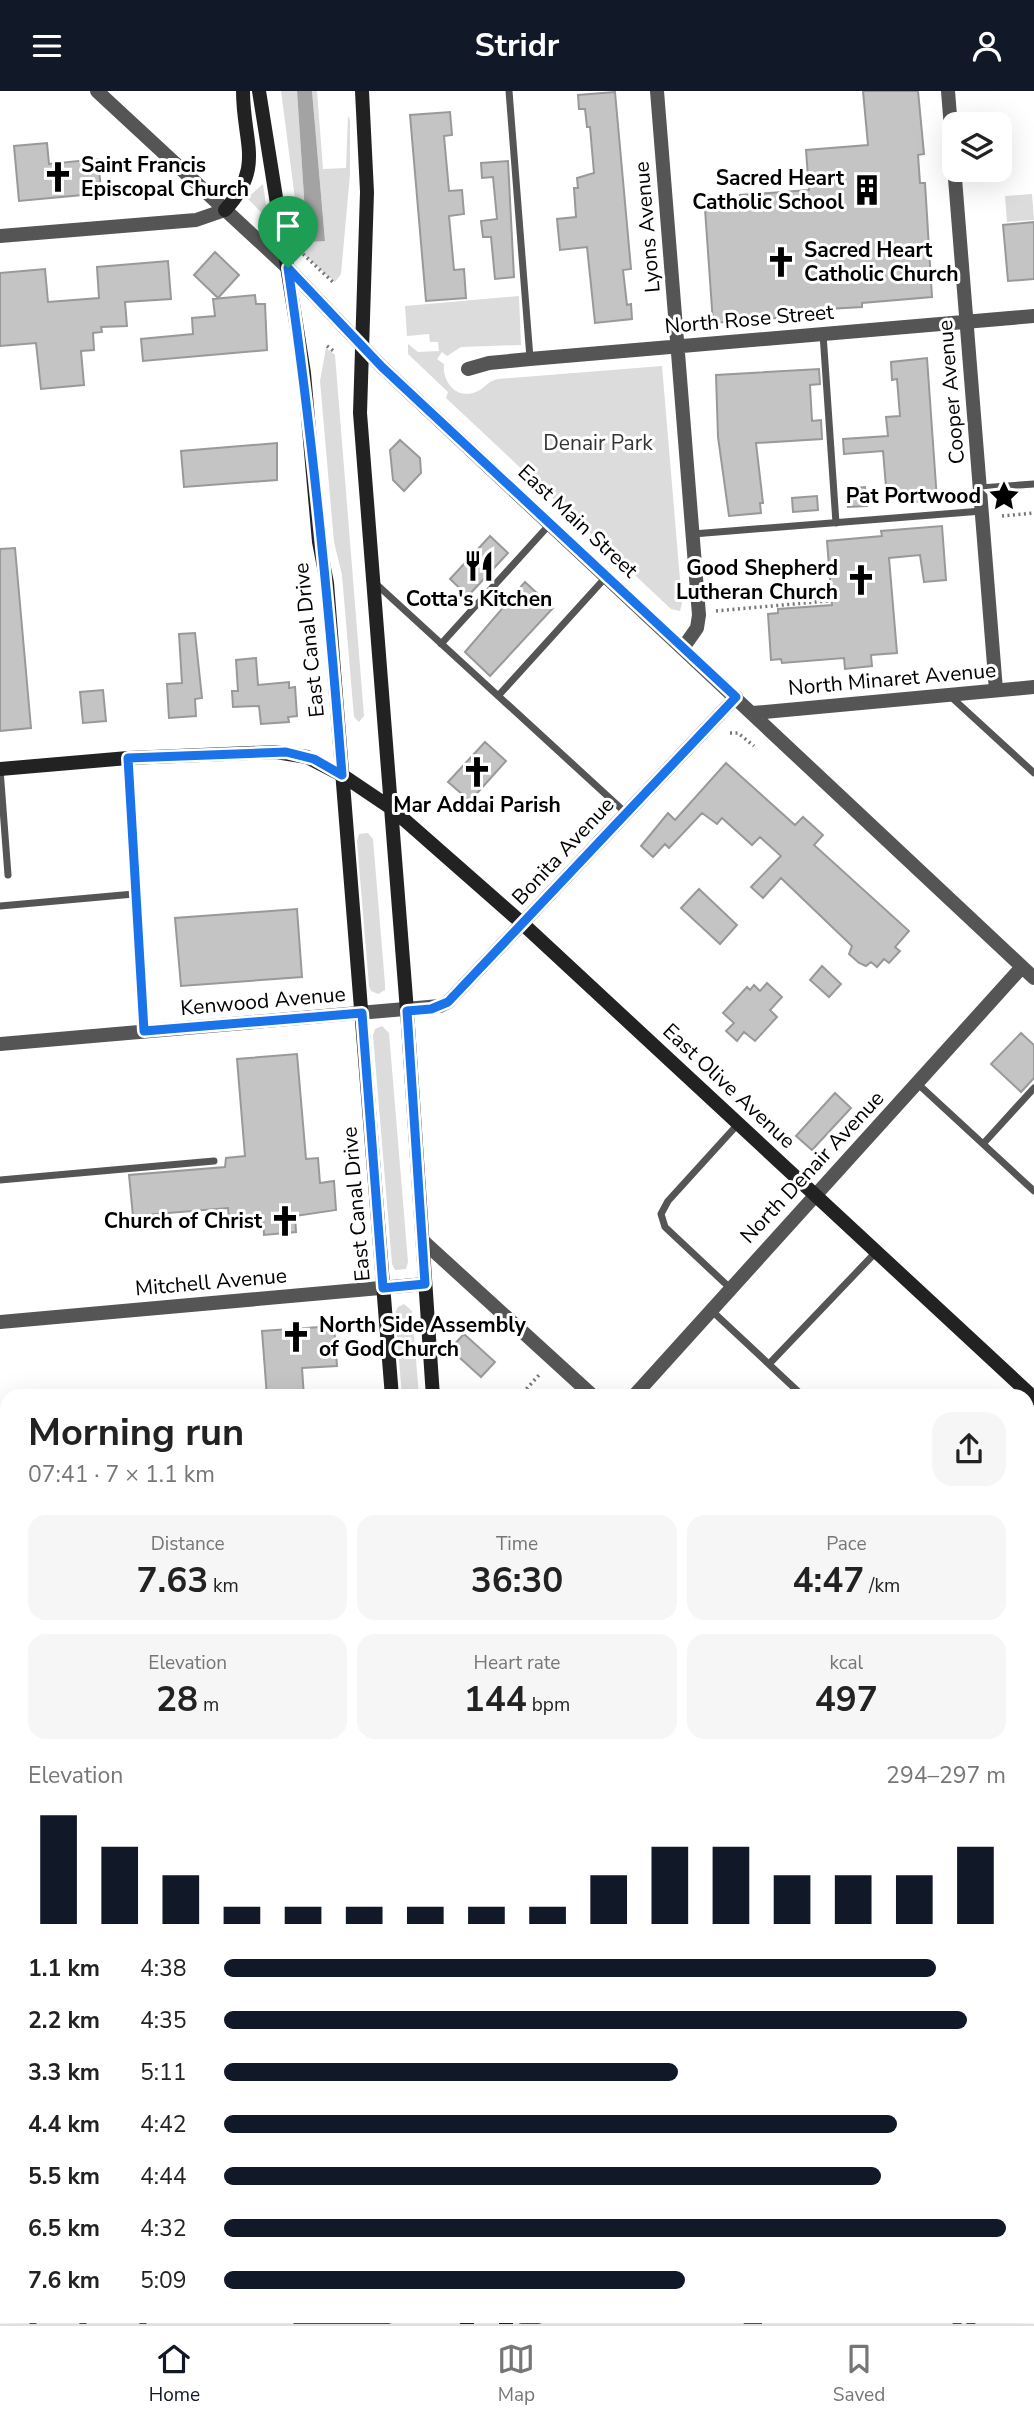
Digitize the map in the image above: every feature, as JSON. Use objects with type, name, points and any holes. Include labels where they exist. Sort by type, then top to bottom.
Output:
[{"type":"main road","points":[[225,210],[240,193],[249,175],[243,91]]},
{"type":"main road","name":"East Canal Drive","points":[[259,91],[304,373],[319,542],[327,583],[391,1389]]},
{"type":"main road","points":[[362,91],[367,202],[359,413],[407,1011],[432,1389]]},
{"type":"main road","name":"East Olive Avenue","points":[[0,769],[128,758],[286,752],[314,759],[342,775],[391,808],[523,923],[1024,1389]]},
{"type":"street","name":"East Main Street","points":[[97,91],[288,268],[361,346],[1034,978]]},
{"type":"street","name":"Lyons Avenue","points":[[657,91],[699,621],[683,648]]},
{"type":"street","name":"Cooper Avenue","points":[[948,91],[996,690]]},
{"type":"street","points":[[0,236],[195,220],[225,210]]},
{"type":"street","name":"North Rose Street","points":[[468,369],[530,359],[1034,316]]},
{"type":"street","name":"North Minaret Avenue","points":[[753,713],[1034,687]]},
{"type":"street","name":"Bonita Avenue","points":[[362,1013],[431,1009],[448,1002],[736,697]]},
{"type":"street","name":"North Denair Avenue","points":[[640,1389],[1022,967]]},
{"type":"street","name":"Kenwood Avenue","points":[[0,1044],[362,1013]]},
{"type":"street","points":[[424,1242],[585,1389]]},
{"type":"street","name":"Mitchell Avenue","points":[[0,1322],[425,1284]]},
{"type":"street","points":[[305,2324],[312,2324]]},
{"type":"lane","points":[[509,91],[530,359]]},
{"type":"lane","points":[[823,334],[836,523]]},
{"type":"lane","points":[[980,488],[1034,484]]},
{"type":"lane","points":[[692,534],[982,512]]},
{"type":"lane","points":[[441,644],[550,524]]},
{"type":"lane","points":[[498,696],[607,577]]},
{"type":"lane","points":[[373,581],[626,814]]},
{"type":"lane","points":[[948,695],[1034,773]]},
{"type":"lane","points":[[128,758],[144,1031]]},
{"type":"lane","points":[[0,769],[8,875]]},
{"type":"lane","points":[[0,906],[134,894]]},
{"type":"lane","points":[[918,1084],[1034,1191]]},
{"type":"lane","points":[[983,1144],[1034,1088]]},
{"type":"lane","points":[[730,1288],[665,1227],[661,1214],[668,1201],[738,1123]]},
{"type":"lane","points":[[0,1180],[214,1161]]},
{"type":"lane","points":[[769,1364],[876,1251]]},
{"type":"lane","points":[[711,1310],[796,1389]]},
{"type":"path","points":[[303,254],[334,283]]},
{"type":"path","points":[[327,346],[335,352]]},
{"type":"path","points":[[1002,516],[1034,513]]},
{"type":"path","points":[[813,586],[814,602]]},
{"type":"path","points":[[716,611],[827,601],[825,586]]},
{"type":"path","points":[[800,587],[802,603]]},
{"type":"path","points":[[730,733],[738,733],[754,746]]},
{"type":"path","points":[[526,1389],[540,1374]]},
{"type":"green space","points":[[281,91],[297,91],[307,242],[325,240],[312,91],[317,91],[323,169],[346,168],[348,116],[350,120],[350,174],[341,274],[335,282],[302,253]]},
{"type":"green space","points":[[263,184],[267,213],[266,217],[247,198]]},
{"type":"green space","points":[[1032,194],[1034,220],[1007,222],[1005,196]]},
{"type":"green space","name":"Denair Park","points":[[519,296],[521,345],[461,347],[447,356],[442,352],[437,359],[444,364],[449,384],[464,394],[478,391],[498,379],[662,366],[682,603],[680,611],[671,609],[446,398],[448,392],[408,354],[408,344],[418,352],[439,351],[438,342],[430,342],[429,334],[407,336],[405,306]]},
{"type":"green space","points":[[326,348],[335,355],[364,716],[359,722],[354,717],[342,575],[334,542],[320,381]]},
{"type":"green space","points":[[368,833],[373,839],[385,984],[385,990],[378,994],[371,991],[369,986],[357,841],[359,834]]},
{"type":"green space","points":[[382,1026],[389,1033],[408,1262],[406,1269],[395,1270],[392,1264],[373,1035],[375,1029]]},
{"type":"green space","points":[[404,1304],[412,1311],[418,1389],[401,1389],[395,1313],[398,1307]]},
{"type":"shaded area","points":[[297,91],[312,91],[325,241],[307,242]]},
{"type":"building","points":[[863,91],[918,91],[924,154],[918,155],[920,183],[925,183],[932,297],[862,303],[862,307],[828,309],[828,314],[713,323],[705,209],[741,206],[740,195],[809,190],[806,150],[868,145]]},
{"type":"building","points":[[615,92],[631,269],[623,270],[627,305],[631,304],[632,319],[595,323],[587,247],[560,250],[557,219],[576,217],[574,188],[578,188],[577,178],[594,173],[590,127],[587,127],[585,109],[579,109],[578,95]]},
{"type":"building","points":[[450,112],[452,135],[444,136],[449,191],[462,190],[464,214],[449,216],[454,270],[464,269],[466,298],[426,301],[410,115]]},
{"type":"building","name":"Saint Francis Episcopal Church","points":[[47,143],[49,164],[98,159],[101,190],[93,190],[93,194],[19,201],[14,146]]},
{"type":"building","points":[[508,161],[514,277],[495,279],[491,237],[483,237],[481,221],[497,219],[493,177],[482,178],[481,163]]},
{"type":"building","points":[[1034,222],[1034,279],[1008,281],[1003,225]]},
{"type":"building","points":[[215,252],[239,275],[218,298],[194,275]]},
{"type":"building","points":[[168,261],[171,299],[125,302],[127,326],[101,327],[102,332],[93,333],[94,350],[81,351],[84,385],[41,389],[36,343],[0,346],[0,273],[45,269],[48,302],[99,298],[97,267]]},
{"type":"building","points":[[255,295],[256,304],[265,304],[267,350],[143,361],[141,339],[193,334],[192,318],[215,316],[213,299]]},
{"type":"building","points":[[927,358],[937,500],[901,503],[897,486],[886,487],[883,451],[844,454],[843,439],[888,436],[886,417],[900,416],[897,379],[892,380],[891,362]]},
{"type":"building","points":[[819,369],[820,384],[810,385],[812,421],[821,420],[822,439],[756,443],[763,503],[760,503],[761,513],[729,516],[718,437],[716,375]]},
{"type":"building","points":[[400,440],[420,458],[421,473],[404,491],[393,480],[390,450]]},
{"type":"building","points":[[277,443],[277,480],[184,487],[181,451]]},
{"type":"building","points":[[865,487],[867,506],[848,507],[846,489]]},
{"type":"building","points":[[817,496],[818,510],[793,512],[792,498]]},
{"type":"building","name":"Good Shepherd Lutheran Church","points":[[942,526],[946,580],[924,582],[920,555],[889,558],[897,653],[871,655],[872,666],[845,669],[844,658],[782,663],[781,659],[771,660],[768,614],[778,613],[778,609],[832,605],[827,541],[882,536],[881,531]]},
{"type":"building","name":"Cotta's Kitchen","points":[[490,536],[508,553],[468,596],[450,579]]},
{"type":"building","points":[[15,548],[31,728],[0,731],[0,549]]},
{"type":"building","points":[[525,582],[553,608],[490,676],[465,652]]},
{"type":"building","points":[[195,633],[202,698],[195,699],[196,716],[169,718],[167,684],[182,683],[179,634]]},
{"type":"building","points":[[256,658],[258,685],[289,682],[289,688],[295,687],[297,716],[288,717],[289,722],[261,724],[259,706],[233,707],[232,691],[238,691],[236,660]]},
{"type":"building","points":[[103,690],[106,721],[83,723],[80,692]]},
{"type":"building","name":"Mar Addai Parish","points":[[485,742],[506,761],[470,801],[448,782]]},
{"type":"building","points":[[726,763],[795,825],[803,817],[823,835],[814,845],[909,931],[895,947],[900,951],[889,963],[884,959],[877,967],[871,962],[866,966],[859,963],[849,954],[852,946],[781,878],[763,898],[751,887],[781,856],[760,837],[752,845],[722,818],[717,824],[702,813],[669,848],[665,844],[653,857],[641,846],[668,813],[675,820]]},
{"type":"building","points":[[699,889],[737,925],[720,944],[681,908]]},
{"type":"building","points":[[297,909],[302,977],[181,986],[175,918]]},
{"type":"building","points":[[822,966],[841,984],[829,997],[810,980]]},
{"type":"building","points":[[767,983],[782,997],[770,1010],[777,1017],[755,1041],[744,1032],[737,1041],[726,1031],[734,1023],[723,1013],[747,987],[750,990],[754,985],[760,991]]},
{"type":"building","points":[[1021,1033],[1034,1045],[1034,1078],[1021,1092],[991,1064]]},
{"type":"building","points":[[297,1054],[306,1159],[318,1158],[320,1183],[334,1181],[336,1210],[295,1216],[296,1232],[264,1235],[263,1219],[229,1221],[228,1208],[133,1216],[129,1175],[225,1167],[226,1158],[245,1156],[237,1059]]},
{"type":"building","points":[[835,1093],[851,1108],[812,1150],[796,1136]]},
{"type":"building","points":[[334,1326],[337,1366],[302,1368],[303,1389],[266,1389],[262,1331]]},
{"type":"building","points":[[464,1334],[495,1362],[481,1377],[450,1349]]},
{"type":"place","name":"Saint Francis Episcopal Church","points":[[58,177]]},
{"type":"place","name":"Sacred Heart Catholic School","points":[[867,190]]},
{"type":"place","name":"Sacred Heart Catholic Church","points":[[781,262]]},
{"type":"place","name":"Pat Portwood","points":[[1004,496]]},
{"type":"place","name":"Cotta's Kitchen","points":[[479,566]]},
{"type":"place","name":"Good Shepherd Lutheran Church","points":[[861,580]]},
{"type":"place","name":"Mar Addai Parish","points":[[477,772]]},
{"type":"place","name":"Church of Christ","points":[[285,1221]]},
{"type":"place","name":"North Side Assembly of God Church","points":[[296,1337]]},
{"type":"route","points":[[288,268],[382,367],[736,697],[448,1002],[431,1009],[407,1011],[425,1284],[383,1288],[362,1013],[144,1031],[128,758],[286,752],[314,759],[342,775],[327,583],[319,542],[304,373],[288,268]]}]
